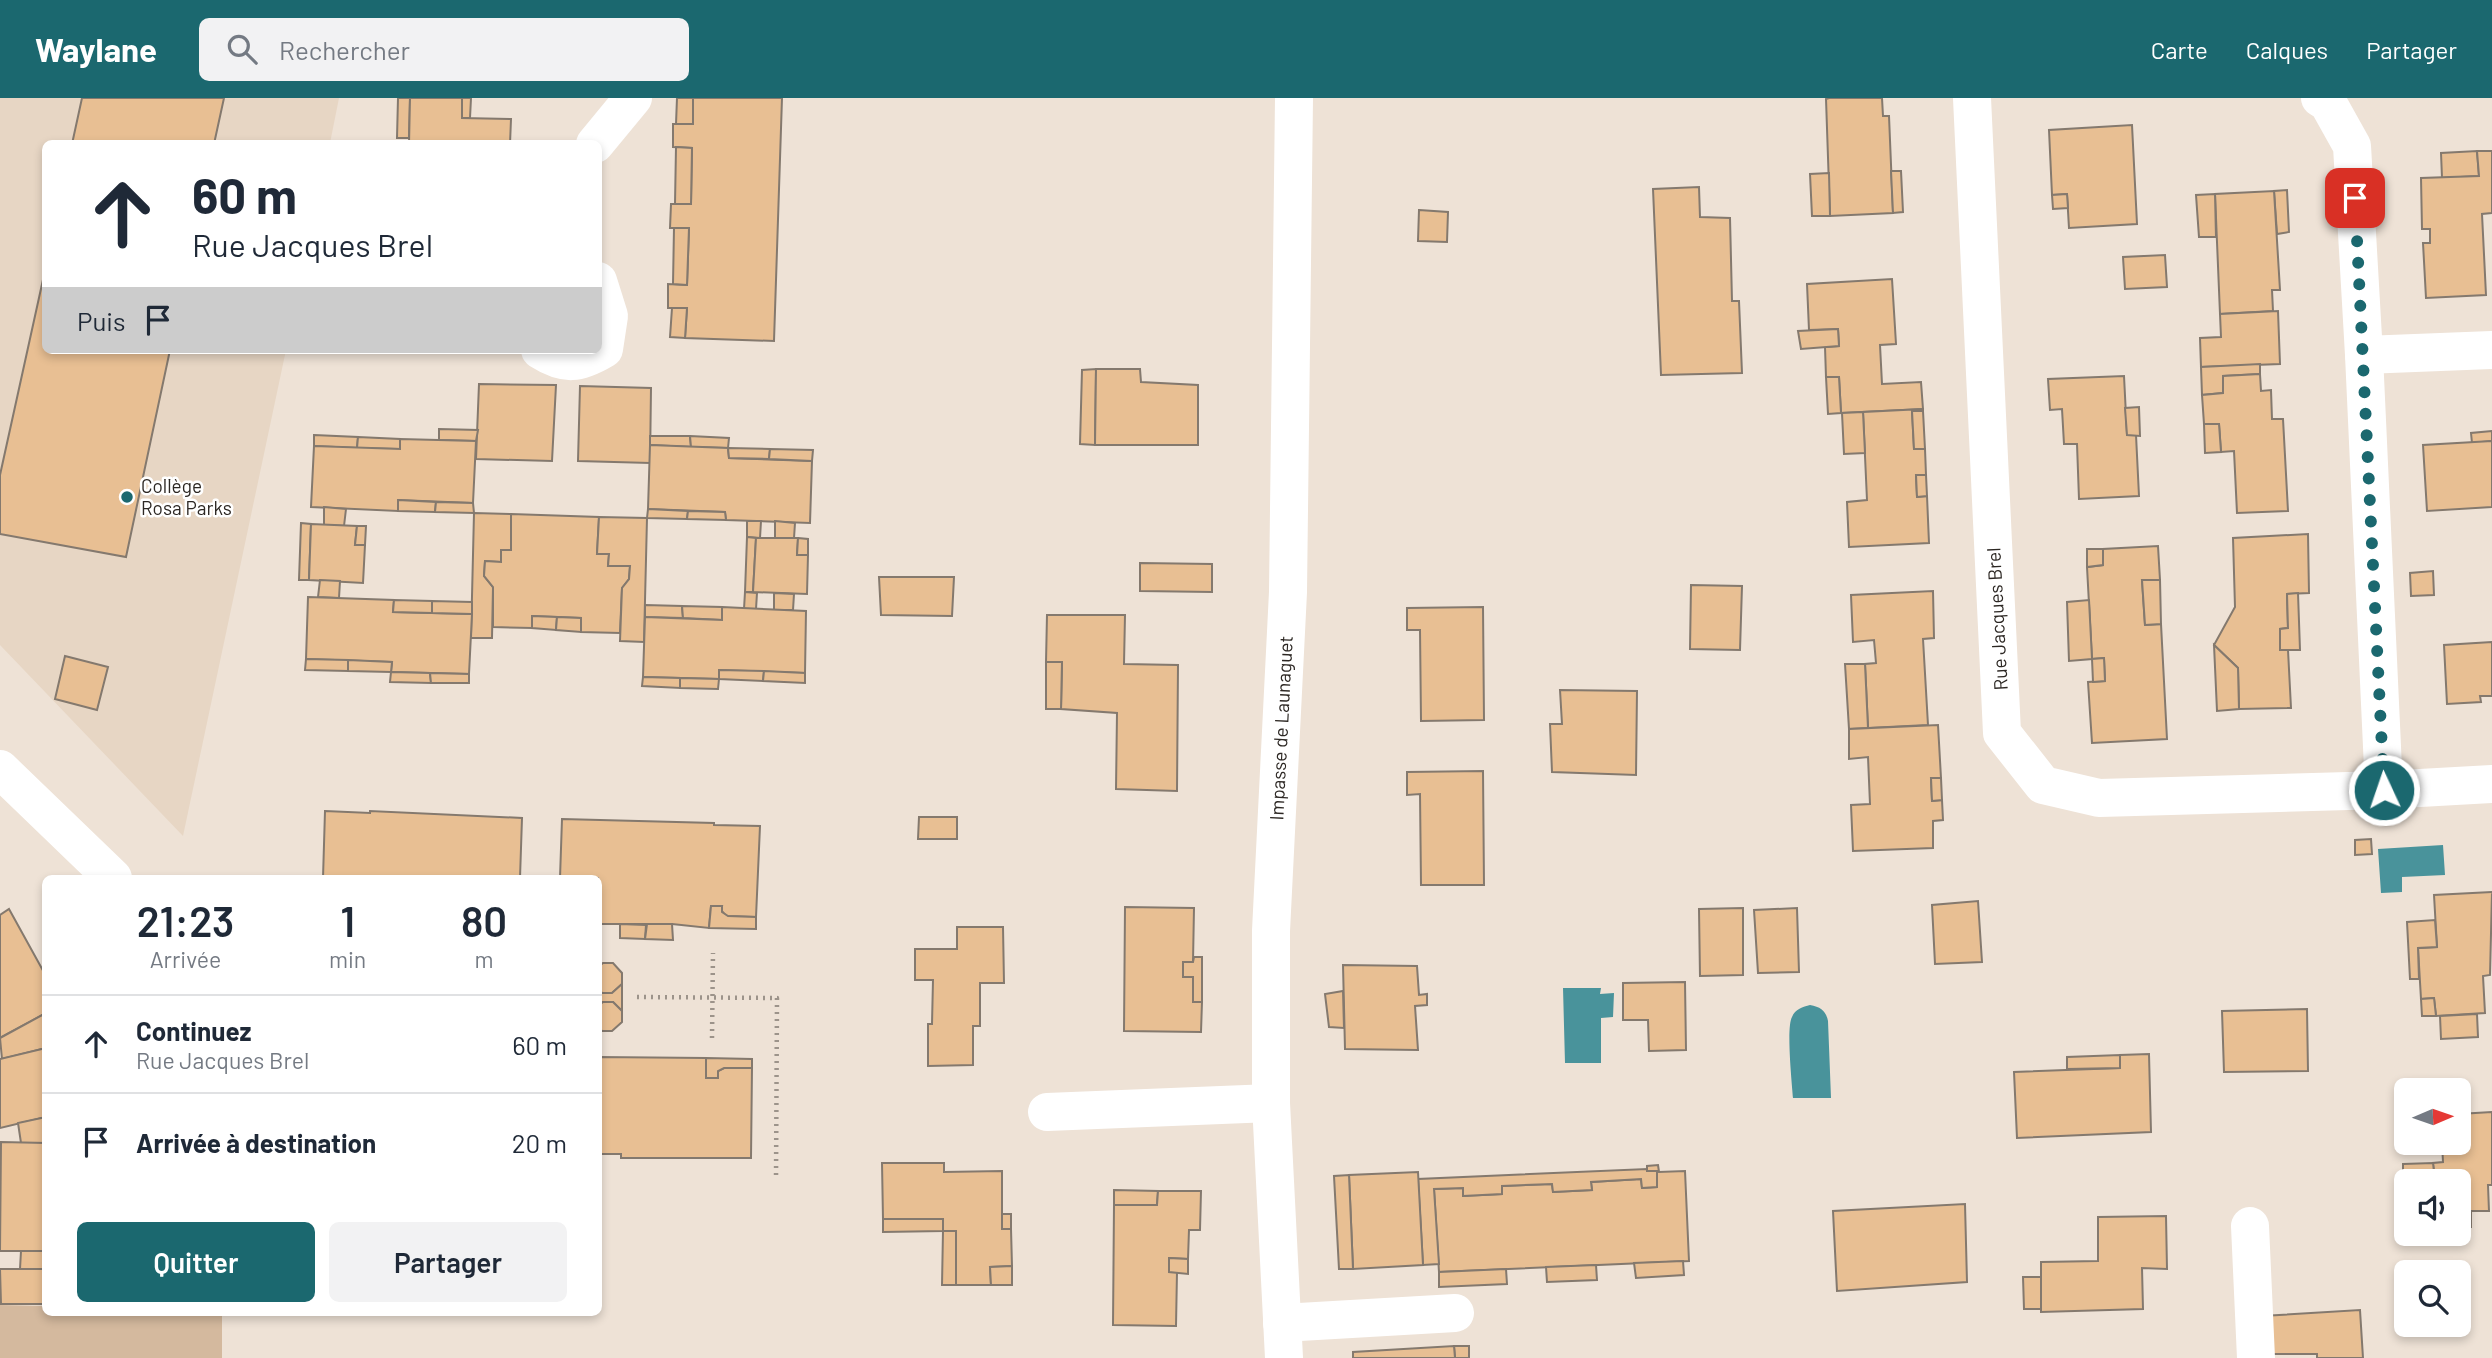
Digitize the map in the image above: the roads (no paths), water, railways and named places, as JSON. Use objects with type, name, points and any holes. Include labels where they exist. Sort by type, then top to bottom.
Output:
[{"type":"street","points":[[598,140],[633,98]]},
{"type":"street","name":"Impasse de Launaguet","points":[[1283,1341],[1271,1103],[1271,931],[1288,592],[1294,98]]},
{"type":"street","name":"Rue Jacques Brel","points":[[1972,98],[2003,733],[2043,785],[2099,798],[2384,790],[2492,784]]},
{"type":"street","points":[[2319,98],[2328,103],[2352,146],[2384,790]]},
{"type":"street","points":[[602,294],[609,316],[602,350]]},
{"type":"street","points":[[2364,355],[2492,350]]},
{"type":"street","points":[[546,354],[557,361],[584,360],[595,354]]},
{"type":"street","points":[[0,769],[111,875]]},
{"type":"street","points":[[1047,1112],[1271,1103]]},
{"type":"street","points":[[2250,1226],[2256,1358]]},
{"type":"street","points":[[1283,1341],[1455,1313]]},
{"type":"water","points":[[2443,845],[2445,875],[2402,877],[2402,892],[2381,893],[2378,849]]},
{"type":"water","points":[[1563,988],[1601,988],[1600,994],[1614,993],[1613,1017],[1601,1018],[1601,1063],[1565,1063]]},
{"type":"water","points":[[1810,1005],[1822,1010],[1828,1021],[1831,1098],[1793,1098],[1790,1023],[1795,1012]]},
{"type":"place","name":"Collège Rosa Parks","points":[[127,497]]}]
